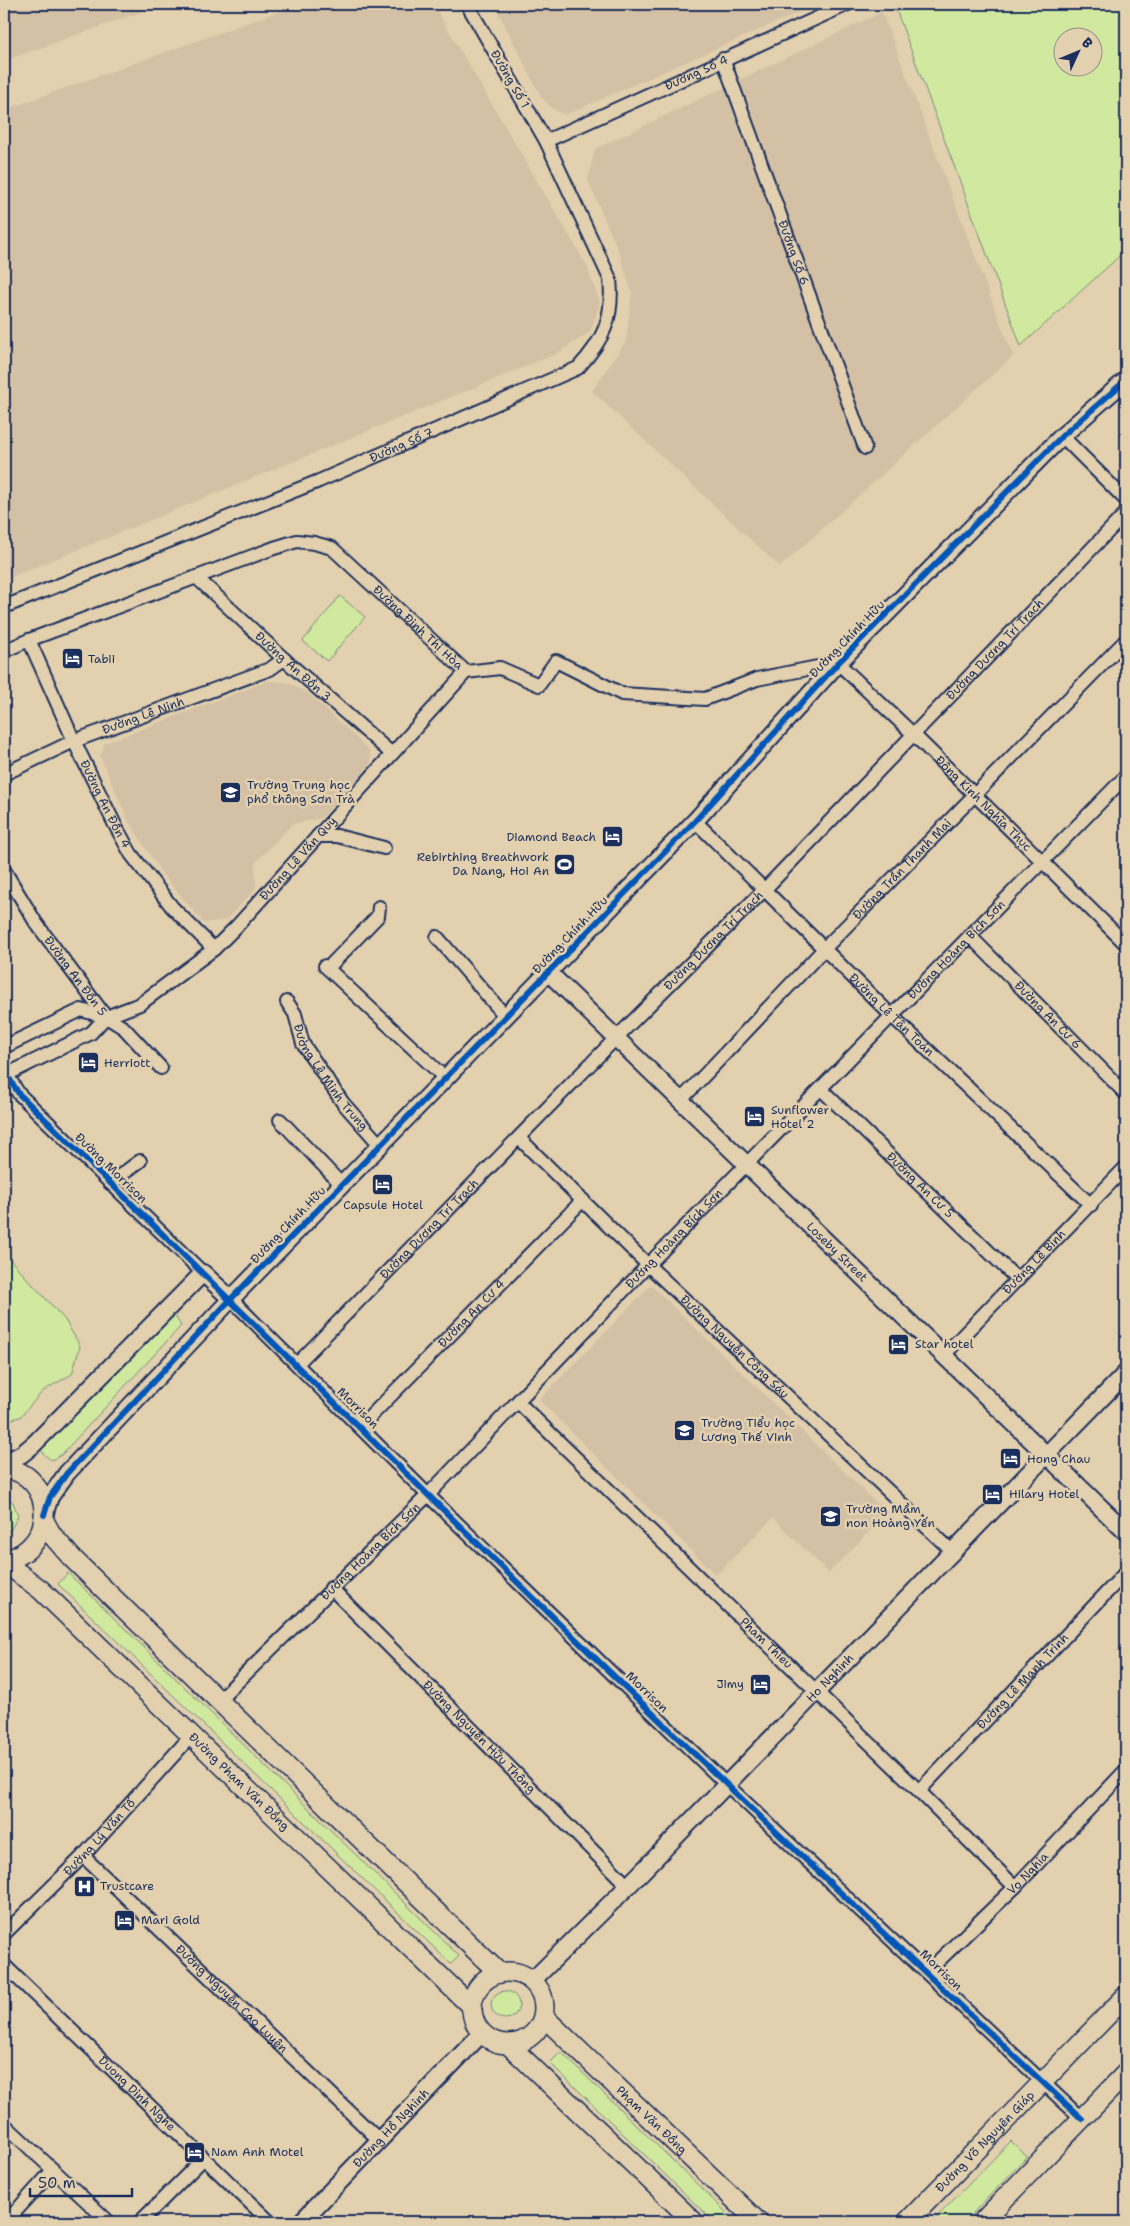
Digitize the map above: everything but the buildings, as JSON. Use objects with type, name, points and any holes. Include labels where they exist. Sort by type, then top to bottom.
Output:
[{"type":"main road","points":[[4,1468],[19,1473],[30,1480],[43,1502],[44,1518],[41,1533],[35,1544],[26,1552],[4,1561]]},
{"type":"main road","points":[[44,1518],[52,1535],[72,1558],[499,1973]]},
{"type":"main road","name":"Đường Phạm Văn Đồng","points":[[4,1561],[41,1590],[472,2008]]},
{"type":"main road","points":[[499,1973],[516,1973],[532,1981],[544,2004],[544,2017],[535,2034],[527,2040],[509,2045],[489,2040],[474,2021],[472,2008],[477,1989],[490,1977],[499,1973]]},
{"type":"main road","name":"Đường Võ Nguyên Giáp","points":[[907,2222],[1126,1996]]},
{"type":"main road","name":"Phạm Văn Đồng","points":[[544,2017],[758,2222]]},
{"type":"main road","points":[[509,2045],[694,2222]]},
{"type":"main road","points":[[982,2222],[1126,2073]]},
{"type":"street","name":"Đường Số 1","points":[[467,4],[546,141],[552,155]]},
{"type":"street","name":"Đường Số 4","points":[[546,141],[723,59],[848,4]]},
{"type":"street","name":"Đường Số 6","points":[[723,59],[864,448]]},
{"type":"street","name":"Đường Số 7","points":[[4,607],[310,485],[578,368],[593,351],[606,330],[612,300],[610,279],[552,155]]},
{"type":"street","name":"Đường Chính Hữu","points":[[44,1518],[50,1497],[67,1473],[231,1299],[695,822],[838,663],[1062,436],[1126,380]]},
{"type":"street","points":[[1062,436],[1126,500]]},
{"type":"street","name":"Đường Dương Trí Trạch","points":[[298,1364],[616,1038],[764,890],[1126,513]]},
{"type":"street","name":"Đường Đinh Thị Hòa","points":[[4,651],[196,577],[297,541],[314,542],[332,548],[466,672],[500,668],[539,685],[556,661],[622,694],[705,698],[757,679],[838,663]]},
{"type":"street","name":"Đường An Đồn 3","points":[[196,577],[284,659],[392,754]]},
{"type":"street","name":"Đường An Đồn 4","points":[[29,640],[74,741],[131,854],[172,907],[214,949]]},
{"type":"street","name":"Đường Trần Thanh Mại","points":[[680,1101],[824,949],[1126,640]]},
{"type":"street","name":"Đường Lê Ninh","points":[[4,774],[74,741],[270,668],[284,659]]},
{"type":"street","name":"Đông Kinh Nghĩa Thục","points":[[838,663],[1125,941]]},
{"type":"street","name":"Đường Lê Văn Quý","points":[[5,1076],[91,1033],[106,1016],[140,1004],[214,949],[237,926],[466,672]]},
{"type":"street","name":"Đường Hoàng Bích Sơn","points":[[219,1700],[330,1588],[428,1495],[648,1265],[1126,776]]},
{"type":"street","name":"Đường Lê Tân Toán","points":[[695,822],[892,1016],[1091,1205]]},
{"type":"street","points":[[318,836],[336,836],[384,848]]},
{"type":"street","name":"Đường An Đồn 5","points":[[4,870],[36,923],[106,1016],[124,1028],[161,1068]]},
{"type":"street","points":[[379,908],[378,916],[327,967],[446,1079]]},
{"type":"street","name":"Đường An Cư 6","points":[[970,936],[1126,1094]]},
{"type":"street","points":[[437,937],[506,1017]]},
{"type":"street","name":"Loseby Street","points":[[549,973],[942,1356],[1126,1532]]},
{"type":"street","name":"Đường Lê Minh Trung","points":[[287,1002],[295,1014],[303,1044],[343,1103],[381,1146]]},
{"type":"street","points":[[4,1046],[81,1010],[106,1016]]},
{"type":"street","name":"Đường Morrison","points":[[5,1076],[19,1094],[204,1273]]},
{"type":"street","name":"Đường An Cư 5","points":[[821,1088],[1018,1280]]},
{"type":"street","points":[[280,1120],[342,1185]]},
{"type":"street","name":"Đường Nguyễn Công Sáu","points":[[519,1138],[648,1265],[953,1552]]},
{"type":"street","points":[[110,1182],[140,1162]]},
{"type":"street","name":"Đường Lê Binh","points":[[942,1356],[1126,1167]]},
{"type":"street","name":"Đường An Cư 4","points":[[360,1427],[583,1200]]},
{"type":"street","points":[[4,1463],[22,1454],[34,1444],[204,1273]]},
{"type":"street","name":"Morrison","points":[[204,1273],[298,1364],[428,1495],[726,1784],[1082,2119]]},
{"type":"street","name":"Ho Nghinh","points":[[532,1981],[628,1886],[1126,1373]]},
{"type":"street","name":"Pham Thieu","points":[[518,1402],[919,1791],[1015,1887]]},
{"type":"street","name":"Đường Lê Mạnh Trinh","points":[[919,1791],[1126,1572]]},
{"type":"street","name":"Đường Nguyễn Hữu Thông","points":[[330,1588],[628,1886]]},
{"type":"street","name":"Đường Lý Văn Tố","points":[[4,1934],[82,1856],[192,1736]]},
{"type":"street","name":"Vo Nghia","points":[[926,1972],[1015,1887],[1126,1770]]},
{"type":"street","name":"Đường Nguyễn Cao Luyện","points":[[82,1856],[380,2142]]},
{"type":"street","name":"Duong Dinh Nghe","points":[[4,1965],[270,2222]]},
{"type":"street","name":"Đường Hồ Nghinh","points":[[301,2222],[380,2142],[482,2033]]},
{"type":"street","points":[[4,2124],[110,2222]]},
{"type":"street","points":[[140,2222],[204,2158]]},
{"type":"street","points":[[6,2222],[53,2170]]},
{"type":"shaded area","points":[[4,4],[163,4],[4,61]]},
{"type":"shaded area","points":[[300,4],[433,4],[586,264],[600,303],[590,332],[556,354],[4,580],[4,110]]},
{"type":"shaded area","points":[[494,4],[818,4],[565,115],[553,109],[541,97]]},
{"type":"shaded area","points":[[882,12],[1013,356],[780,567],[592,391],[626,341],[632,293],[620,255],[588,180],[595,149]]},
{"type":"shaded area","name":"Trường Trung học phổ thông Sơn Trà","points":[[268,681],[286,682],[308,693],[369,750],[372,765],[321,818],[292,824],[255,863],[256,888],[226,920],[204,923],[163,875],[128,820],[100,756],[105,743]]},
{"type":"shaded area","name":"Trường Tiểu học Lương Thế Vinh","points":[[651,1285],[887,1513],[829,1573],[773,1518],[716,1575],[539,1400]]},
{"type":"green space","points":[[894,4],[1126,4],[1126,250],[1021,346]]},
{"type":"green space","points":[[340,596],[365,617],[327,661],[303,641]]},
{"type":"green space","points":[[4,1253],[65,1320],[80,1346],[72,1374],[43,1391],[20,1417],[4,1421]]},
{"type":"green space","points":[[167,1313],[175,1316],[181,1326],[61,1455],[52,1460],[45,1456],[40,1445]]},
{"type":"green space","points":[[4,1496],[13,1502],[18,1516],[11,1529],[4,1533]]},
{"type":"green space","points":[[68,1573],[459,1956],[451,1964],[58,1584]]},
{"type":"green space","points":[[505,1991],[515,1995],[519,2005],[515,2015],[505,2019],[495,2015],[491,2005],[495,1995]]},
{"type":"green space","points":[[561,2052],[736,2222],[714,2222],[550,2063]]},
{"type":"green space","points":[[1011,2141],[1027,2157],[964,2222],[932,2222]]},
{"type":"cycle path","points":[[44,1515],[50,1497],[67,1473],[231,1299],[695,821],[838,663],[1062,436],[1126,380]]},
{"type":"cycle path","points":[[7,1075],[19,1094],[547,1612],[814,1868],[1082,2119]]},
{"type":"place","name":"Tabii","points":[[72,659]]},
{"type":"place","name":"Trường Trung học phổ thông Sơn Trà","points":[[231,792]]},
{"type":"place","name":"Diamond Beach","points":[[612,837]]},
{"type":"place","name":"Rebirthing Breathwork Da Nang, Hoi An","points":[[565,864]]},
{"type":"place","name":"Herriott","points":[[88,1063]]},
{"type":"place","name":"Sunflower Hotel 2","points":[[755,1117]]},
{"type":"place","name":"Capsule Hotel","points":[[383,1184]]},
{"type":"place","name":"Star hotel","points":[[899,1344]]},
{"type":"place","name":"Trường Tiểu học Lương Thế Vinh","points":[[685,1430]]},
{"type":"place","name":"Hong Chau","points":[[1011,1459]]},
{"type":"place","name":"Hilary Hotel","points":[[993,1494]]},
{"type":"place","name":"Trường Mầm non Hoàng Yến","points":[[830,1516]]},
{"type":"place","name":"Jimy","points":[[760,1684]]},
{"type":"place","name":"Trustcare","points":[[84,1886]]},
{"type":"place","name":"Mari Gold","points":[[125,1920]]},
{"type":"place","name":"Nam Anh Motel","points":[[195,2152]]}]
